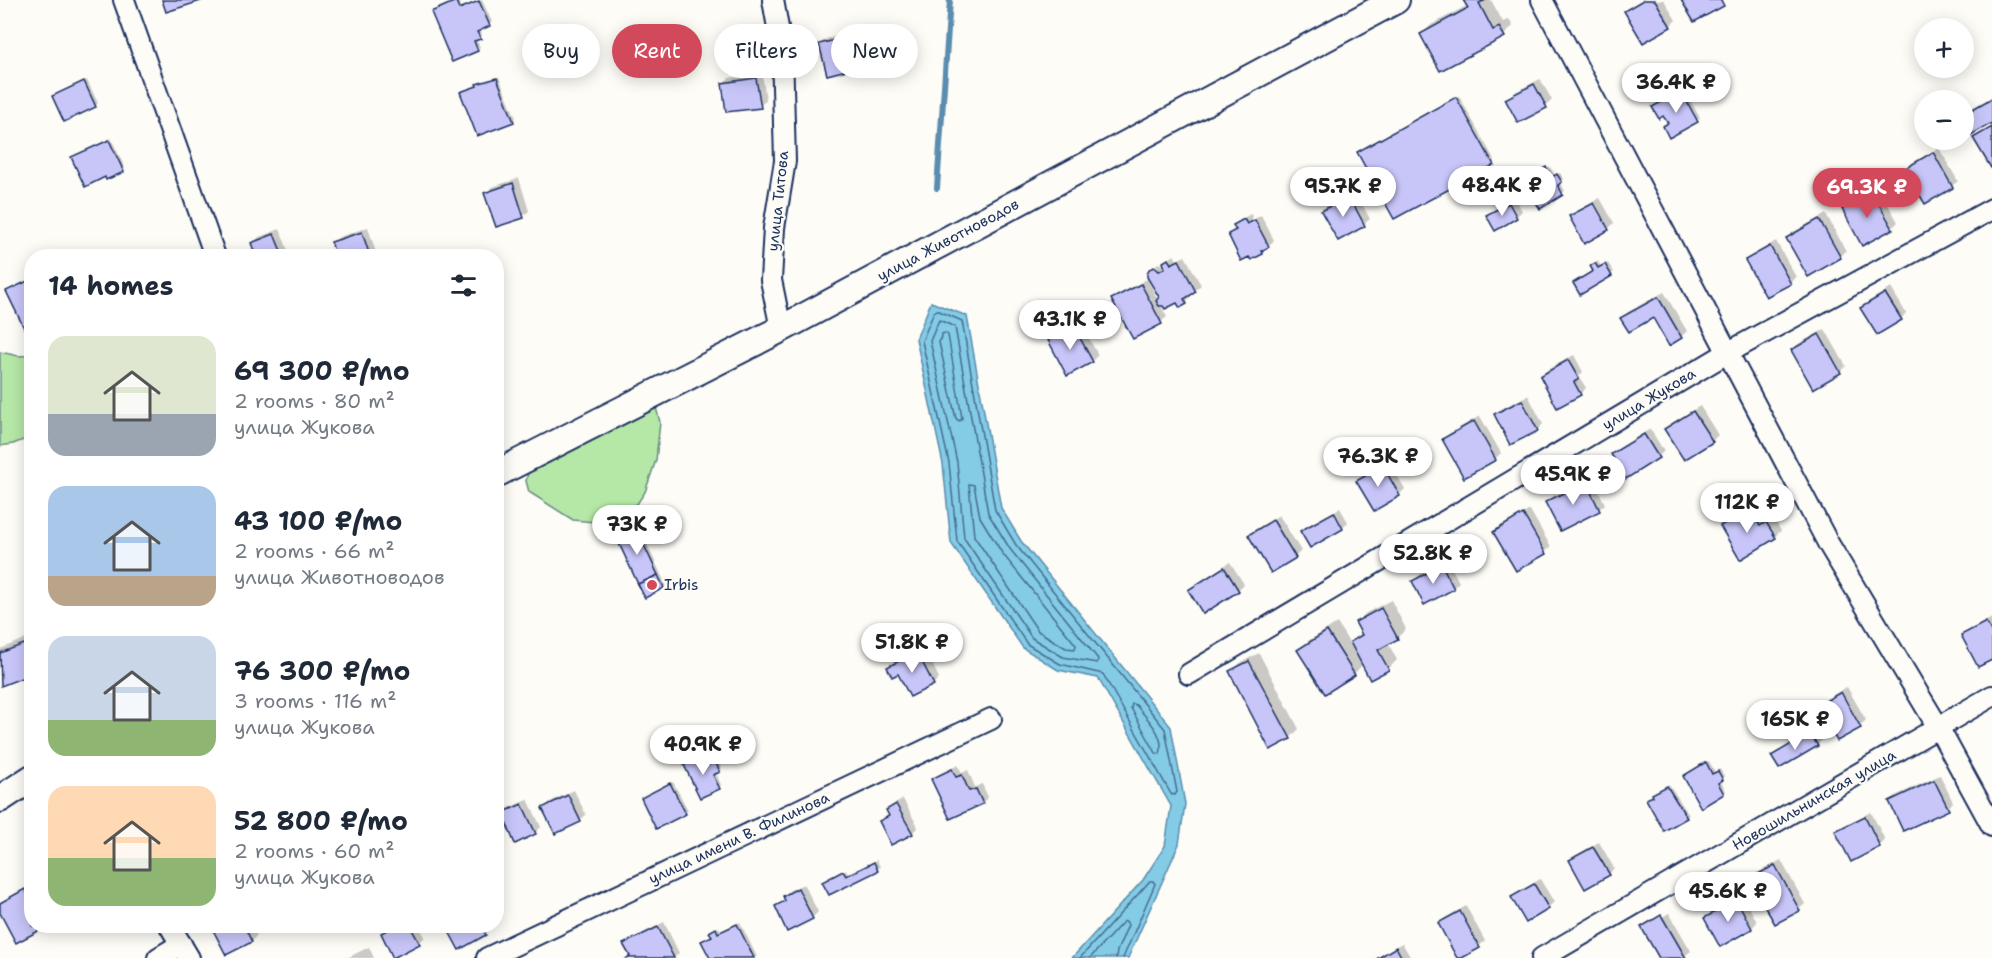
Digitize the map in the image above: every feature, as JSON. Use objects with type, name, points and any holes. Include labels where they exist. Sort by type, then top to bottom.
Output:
[{"type":"main road","name":"улица Животноводов","points":[[504,470],[781,329],[1396,0]]},
{"type":"main road","points":[[0,799],[24,783]]},
{"type":"street","points":[[124,0],[212,249]]},
{"type":"street","name":"улица Титова","points":[[773,0],[782,50],[784,161],[774,228],[771,280],[781,329]]},
{"type":"street","points":[[1542,0],[1828,543],[1938,727],[1992,826]]},
{"type":"street","name":"улица Жукова","points":[[1189,674],[1727,353],[1992,208]]},
{"type":"street","name":"Новошильнинская улица","points":[[1542,958],[1992,696]]},
{"type":"street","name":"улица имени В. Филинова","points":[[487,958],[991,719]]},
{"type":"street","points":[[158,958],[185,951],[174,933]]},
{"type":"green space","points":[[0,352],[24,356],[24,440],[0,446]]},
{"type":"green space","points":[[655,404],[660,422],[656,460],[645,492],[637,504],[595,522],[573,520],[529,492],[526,481],[529,469]]},
{"type":"water","points":[[931,302],[967,316],[1001,508],[1021,541],[1171,727],[1185,804],[1179,844],[1128,958],[1072,958],[1143,880],[1165,846],[1171,806],[1098,678],[1058,670],[1023,648],[951,543],[943,464],[916,339]]},
{"type":"building","points":[[162,0],[201,0],[201,1],[166,12]]},
{"type":"building","points":[[1463,0],[1486,0],[1479,3],[1493,30],[1499,27],[1505,37],[1440,71],[1420,34],[1468,8]]},
{"type":"building","points":[[1643,0],[1655,0],[1671,27],[1643,43],[1624,11]]},
{"type":"building","points":[[1681,0],[1721,0],[1724,6],[1694,22]]},
{"type":"building","points":[[456,1],[459,9],[479,1],[490,26],[477,32],[481,39],[474,41],[478,51],[452,62],[431,12]]},
{"type":"building","points":[[831,41],[831,74],[827,75],[819,44]]},
{"type":"building","points":[[497,78],[514,122],[477,136],[460,92],[477,86],[476,84]]},
{"type":"building","points":[[756,78],[761,108],[726,112],[722,83]]},
{"type":"building","points":[[84,81],[96,107],[64,122],[52,96]]},
{"type":"building","points":[[1534,84],[1547,108],[1518,123],[1505,99]]},
{"type":"building","points":[[1681,91],[1698,122],[1669,138],[1663,126],[1668,123],[1663,116],[1659,119],[1652,107]]},
{"type":"building","points":[[1456,97],[1494,165],[1394,219],[1357,152]]},
{"type":"building","points":[[1992,98],[1992,123],[1974,133],[1974,108]]},
{"type":"building","points":[[1992,127],[1991,168],[1974,140],[1974,137]]},
{"type":"building","points":[[109,140],[124,172],[106,180],[105,177],[85,187],[71,157]]},
{"type":"building","points":[[1933,152],[1953,188],[1925,204],[1904,169]]},
{"type":"building","points":[[1546,167],[1552,177],[1557,174],[1562,182],[1558,185],[1563,195],[1540,209],[1523,181]]},
{"type":"building","points":[[513,183],[524,218],[496,227],[484,193]]},
{"type":"building","points":[[1872,192],[1893,229],[1862,246],[1842,209]]},
{"type":"building","points":[[1349,196],[1365,226],[1338,241],[1321,211]]},
{"type":"building","points":[[1509,203],[1517,218],[1495,231],[1486,215]]},
{"type":"building","points":[[1594,203],[1609,230],[1584,244],[1569,216]]},
{"type":"building","points":[[1244,219],[1247,224],[1255,220],[1269,247],[1261,251],[1263,254],[1251,260],[1249,257],[1241,261],[1228,234],[1236,230],[1233,225]]},
{"type":"building","points":[[1819,219],[1841,258],[1808,277],[1786,238]]},
{"type":"building","points":[[362,232],[368,249],[334,249],[331,242]]},
{"type":"building","points":[[274,234],[280,249],[253,249],[251,243]]},
{"type":"building","points":[[1770,246],[1791,284],[1766,297],[1745,260]]},
{"type":"building","points":[[1168,259],[1171,264],[1179,260],[1196,292],[1184,299],[1187,304],[1180,308],[1177,303],[1165,309],[1159,306],[1156,301],[1159,297],[1147,277],[1149,269],[1154,267],[1159,271],[1165,268],[1163,262]]},
{"type":"building","points":[[1595,263],[1598,268],[1605,264],[1612,276],[1580,295],[1573,283],[1593,271],[1590,266]]},
{"type":"building","points":[[24,283],[24,328],[6,291]]},
{"type":"building","points":[[1141,284],[1162,324],[1133,339],[1111,299]]},
{"type":"building","points":[[1885,293],[1902,320],[1877,335],[1860,308]]},
{"type":"building","points":[[1658,297],[1682,338],[1669,346],[1653,318],[1629,332],[1620,318]]},
{"type":"building","points":[[1074,327],[1093,362],[1067,376],[1048,340]]},
{"type":"building","points":[[1819,334],[1841,373],[1813,389],[1791,350]]},
{"type":"building","points":[[1568,360],[1579,379],[1574,382],[1581,395],[1557,408],[1540,376]]},
{"type":"building","points":[[1522,400],[1538,431],[1510,445],[1494,414]]},
{"type":"building","points":[[1693,411],[1713,442],[1684,460],[1664,429]]},
{"type":"building","points":[[1474,421],[1496,460],[1464,478],[1442,439]]},
{"type":"building","points":[[1644,434],[1659,458],[1626,479],[1611,454]]},
{"type":"building","points":[[1383,466],[1400,496],[1374,511],[1356,481]]},
{"type":"building","points":[[1586,482],[1600,511],[1560,531],[1545,502]]},
{"type":"building","points":[[1749,508],[1760,526],[1766,522],[1776,538],[1740,560],[1720,526]]},
{"type":"building","points":[[1334,512],[1343,529],[1310,548],[1300,531]]},
{"type":"building","points":[[1523,514],[1546,554],[1516,571],[1493,532]]},
{"type":"building","points":[[1273,520],[1296,558],[1271,573],[1248,535]]},
{"type":"building","points":[[636,528],[658,575],[638,584],[616,537]]},
{"type":"building","points":[[1442,565],[1454,589],[1424,605],[1412,581]]},
{"type":"building","points":[[1224,567],[1239,591],[1203,614],[1188,590]]},
{"type":"building","points":[[658,575],[664,588],[645,598],[638,584]]},
{"type":"building","points":[[1381,608],[1398,639],[1378,650],[1389,670],[1370,680],[1350,642],[1362,635],[1355,622]]},
{"type":"building","points":[[1986,622],[1992,633],[1992,660],[1978,667],[1961,635]]},
{"type":"building","points":[[1327,631],[1355,675],[1325,694],[1297,650]]},
{"type":"building","points":[[24,644],[24,677],[1,686],[0,653]]},
{"type":"building","points":[[917,652],[934,685],[910,697],[898,674],[892,677],[887,667]]},
{"type":"building","points":[[1249,661],[1291,739],[1270,750],[1229,671]]},
{"type":"building","points":[[1841,692],[1861,728],[1837,741],[1817,706]]},
{"type":"building","points":[[1810,733],[1818,746],[1779,769],[1771,756]]},
{"type":"building","points":[[704,755],[708,765],[715,761],[720,772],[713,775],[720,789],[700,798],[684,765]]},
{"type":"building","points":[[1706,762],[1712,774],[1718,771],[1723,780],[1718,783],[1724,794],[1701,808],[1683,776]]},
{"type":"building","points":[[952,769],[956,777],[962,775],[969,791],[976,789],[983,804],[950,819],[931,779]]},
{"type":"building","points":[[1934,780],[1949,810],[1903,831],[1889,801]]},
{"type":"building","points":[[670,783],[686,814],[656,829],[641,798]]},
{"type":"building","points":[[1667,786],[1687,818],[1664,831],[1646,799]]},
{"type":"building","points":[[568,795],[581,822],[555,834],[542,808]]},
{"type":"building","points":[[522,804],[536,834],[515,844],[504,818],[504,812]]},
{"type":"building","points":[[896,804],[913,834],[891,845],[879,821],[889,816],[886,810]]},
{"type":"building","points":[[1865,816],[1880,847],[1851,862],[1835,831]]},
{"type":"building","points":[[1593,847],[1610,875],[1585,889],[1569,860]]},
{"type":"building","points":[[874,862],[878,871],[829,895],[822,882],[843,871],[846,876]]},
{"type":"building","points":[[1775,865],[1800,911],[1775,924],[1749,879]]},
{"type":"building","points":[[1534,884],[1549,909],[1526,923],[1511,897]]},
{"type":"building","points":[[798,888],[813,919],[787,932],[775,906],[785,901],[783,896]]},
{"type":"building","points":[[24,890],[24,933],[35,933],[16,943],[0,913],[0,903]]},
{"type":"building","points":[[1737,900],[1752,929],[1720,947],[1704,918]]},
{"type":"building","points":[[1460,911],[1480,948],[1462,958],[1457,958],[1438,923]]},
{"type":"building","points":[[1661,915],[1686,958],[1659,958],[1641,927]]},
{"type":"building","points":[[737,924],[754,958],[710,958],[701,941],[712,936],[709,932],[716,928],[718,933]]},
{"type":"building","points":[[658,927],[674,958],[627,958],[630,956],[623,944]]},
{"type":"building","points":[[215,933],[248,933],[252,942],[226,955]]},
{"type":"building","points":[[381,933],[414,933],[420,944],[393,958]]},
{"type":"building","points":[[450,933],[485,933],[486,935],[459,950]]},
{"type":"building","points":[[1396,947],[1402,958],[1378,958]]},
{"type":"waterway","points":[[937,188],[950,0]]},
{"type":"place","name":"Irbis","points":[[652,585]]}]
